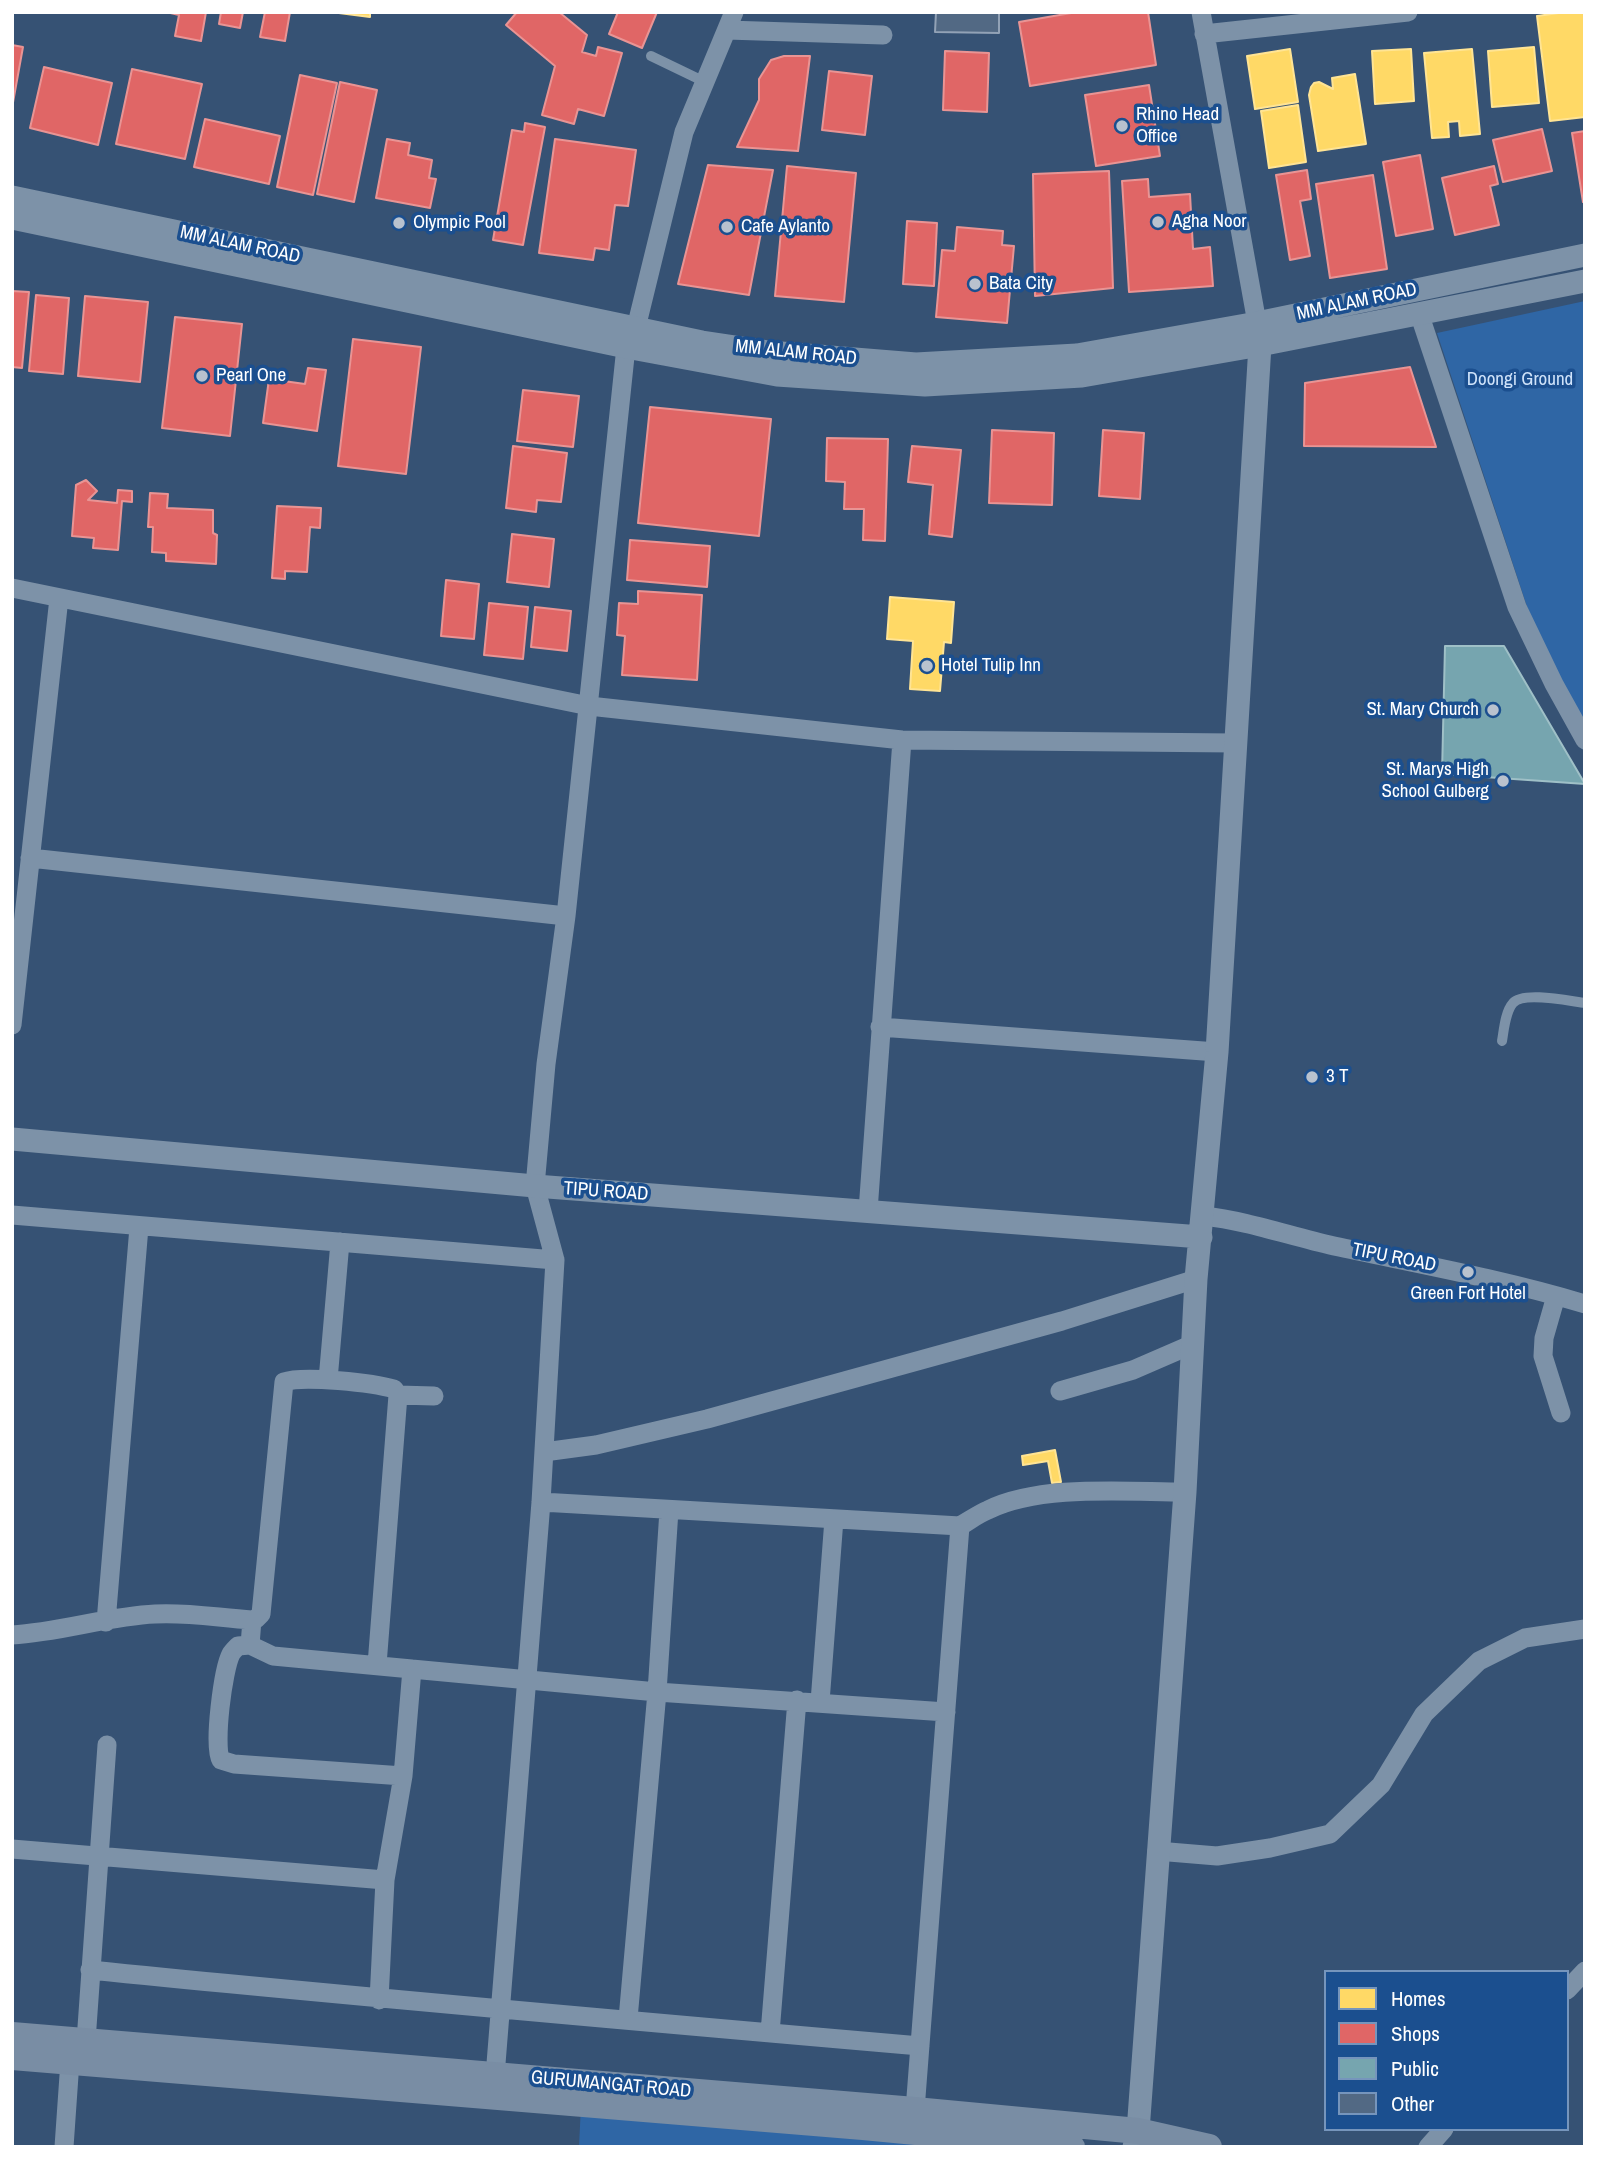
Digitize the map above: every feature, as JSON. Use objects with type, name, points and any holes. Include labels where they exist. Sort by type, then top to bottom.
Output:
[{"type":"main road","name":"GURUMANGAT ROAD","points":[[12,2035],[78,2051],[1072,2147]]},
{"type":"main road","name":"GURUMANGAT ROAD","points":[[12,2057],[78,2051],[495,2076],[915,2110],[1209,2147]]},
{"type":"street","points":[[1136,2139],[1185,1492],[1196,1279],[1217,1052],[1259,334],[1201,12]]},
{"type":"street","points":[[1204,34],[1408,12]]},
{"type":"street","points":[[495,2076],[541,1502],[555,1260],[535,1186],[546,1064],[566,916],[631,338],[684,132],[730,21],[883,35]]},
{"type":"street","name":"MM ALAM ROAD","points":[[12,197],[631,338],[776,375],[925,385],[1082,376],[1585,255]]},
{"type":"street","name":"MM ALAM ROAD","points":[[12,218],[631,338]]},
{"type":"street","name":"MM ALAM ROAD","points":[[1259,334],[1419,313],[1585,281]]},
{"type":"street","points":[[1419,313],[1517,607],[1553,684],[1585,740]]},
{"type":"street","points":[[12,587],[589,706],[902,740],[1235,743]]},
{"type":"street","points":[[12,1025],[60,598]]},
{"type":"street","points":[[868,1211],[902,740]]},
{"type":"street","points":[[30,858],[566,916]]},
{"type":"street","points":[[880,1027],[1217,1052]]},
{"type":"street","name":"TIPU ROAD","points":[[12,1139],[535,1186],[868,1211],[1202,1226],[1238,1220],[1332,1246],[1426,1264],[1585,1304]]},
{"type":"street","points":[[12,1215],[555,1260]]},
{"type":"street","points":[[106,1622],[139,1227]]},
{"type":"street","points":[[328,1380],[341,1241]]},
{"type":"street","points":[[544,1452],[596,1445],[707,1419],[1062,1321],[1196,1279]]},
{"type":"street","points":[[1556,1296],[1544,1338],[1543,1356],[1561,1413]]},
{"type":"street","points":[[1060,1391],[1133,1370],[1193,1344]]},
{"type":"street","points":[[12,1635],[44,1633],[131,1616],[164,1614],[256,1619],[261,1614],[284,1382],[292,1379],[328,1380],[386,1386],[394,1389],[398,1395],[377,1665]]},
{"type":"street","points":[[398,1395],[434,1396]]},
{"type":"street","points":[[541,1502],[960,1526],[989,1509],[1030,1496],[1082,1492],[1185,1492]]},
{"type":"street","points":[[628,2019],[657,1692],[669,1510]]},
{"type":"street","points":[[820,1702],[834,1519]]},
{"type":"street","points":[[915,2110],[960,1526]]},
{"type":"street","points":[[250,1644],[251,1620]]},
{"type":"street","points":[[1157,1851],[1217,1856],[1270,1849],[1330,1834],[1381,1784],[1424,1714],[1479,1661],[1525,1638],[1585,1629]]},
{"type":"street","points":[[403,1776],[234,1764],[221,1760],[218,1755],[219,1732],[231,1653],[238,1646],[250,1644],[273,1656],[527,1681],[946,1712]]},
{"type":"street","points":[[379,2000],[385,1880],[403,1776],[412,1669]]},
{"type":"street","points":[[770,2033],[797,1700]]},
{"type":"street","points":[[64,2147],[90,1970],[107,1745]]},
{"type":"street","points":[[12,1849],[385,1880]]},
{"type":"street","points":[[90,1970],[379,2000],[500,2008],[920,2046]]},
{"type":"street","points":[[1569,1988],[1585,1971]]},
{"type":"street","points":[[1428,2147],[1442,2131]]},
{"type":"lane","points":[[651,56],[705,82]]},
{"type":"lane","points":[[1502,1041],[1509,1009],[1514,1001],[1524,996],[1585,1003]]},
{"type":"green space","name":"Doongi Ground","points":[[1585,301],[1585,731],[1538,640],[1437,333]]},
{"type":"green space","points":[[581,2105],[987,2147],[579,2147]]},
{"type":"building: Homes","points":[[331,12],[370,12],[370,17]]},
{"type":"building: Homes","points":[[1585,12],[1585,117],[1550,121],[1537,16]]},
{"type":"building: Homes","points":[[1534,47],[1539,103],[1492,107],[1488,51]]},
{"type":"building: Homes","points":[[1290,49],[1298,102],[1255,109],[1247,56]]},
{"type":"building: Homes","points":[[1411,49],[1414,101],[1375,104],[1372,51]]},
{"type":"building: Homes","points":[[1472,49],[1480,134],[1460,136],[1459,121],[1448,122],[1449,137],[1432,138],[1424,53]]},
{"type":"building: Homes","points":[[1355,74],[1366,144],[1318,151],[1309,95],[1311,87],[1319,82],[1333,89],[1332,78]]},
{"type":"building: Homes","points":[[1298,105],[1306,162],[1269,168],[1261,111]]},
{"type":"building: Homes","name":"Hotel Tulip Inn","points":[[890,597],[954,602],[951,643],[944,642],[940,691],[910,689],[913,641],[887,639]]},
{"type":"building: Homes","points":[[1055,1450],[1061,1482],[1052,1483],[1048,1461],[1023,1465],[1022,1456]]},
{"type":"building: Shops","points":[[166,12],[206,12],[201,41],[175,36],[179,15]]},
{"type":"building: Shops","points":[[221,12],[243,12],[240,28],[219,24]]},
{"type":"building: Shops","points":[[265,12],[290,12],[285,41],[260,37]]},
{"type":"building: Shops","points":[[517,12],[559,12],[587,35],[582,52],[596,56],[598,47],[622,53],[604,116],[578,109],[574,124],[542,115],[555,66],[506,25]]},
{"type":"building: Shops","points":[[618,12],[657,12],[642,48],[609,34]]},
{"type":"building: Shops","points":[[1077,12],[1148,12],[1156,65],[1030,86],[1019,22]]},
{"type":"building: Shops","points":[[12,45],[23,47],[12,108]]},
{"type":"building: Shops","points":[[945,51],[989,53],[987,112],[943,110]]},
{"type":"building: Shops","points":[[784,56],[810,56],[798,151],[737,147],[759,100],[759,79],[771,60]]},
{"type":"building: Shops","points":[[44,67],[112,83],[98,145],[30,128]]},
{"type":"building: Shops","points":[[132,69],[202,84],[185,159],[116,144]]},
{"type":"building: Shops","points":[[829,71],[872,76],[865,135],[822,130]]},
{"type":"building: Shops","points":[[300,75],[337,83],[313,195],[277,187]]},
{"type":"building: Shops","points":[[340,82],[377,90],[354,202],[317,194]]},
{"type":"building: Shops","name":"Rhino Head Office","points":[[1149,85],[1160,156],[1096,166],[1085,95]]},
{"type":"building: Shops","points":[[205,119],[280,136],[269,184],[194,167]]},
{"type":"building: Shops","points":[[525,123],[545,127],[523,245],[493,240],[512,130],[524,132]]},
{"type":"building: Shops","points":[[1542,129],[1552,171],[1503,182],[1493,140]]},
{"type":"building: Shops","points":[[1585,131],[1585,202],[1583,202],[1572,133]]},
{"type":"building: Shops","points":[[387,139],[410,143],[408,155],[432,160],[429,178],[436,179],[430,208],[376,198]]},
{"type":"building: Shops","points":[[555,139],[636,150],[628,206],[615,205],[609,250],[595,248],[593,260],[539,253]]},
{"type":"building: Shops","points":[[1420,155],[1433,229],[1396,236],[1383,162]]},
{"type":"building: Shops","name":"Cafe Aylanto","points":[[708,165],[773,170],[749,295],[678,284]]},
{"type":"building: Shops","points":[[787,166],[856,173],[844,302],[775,296]]},
{"type":"building: Shops","points":[[1494,166],[1498,184],[1490,186],[1499,225],[1455,235],[1442,178]]},
{"type":"building: Shops","points":[[1307,170],[1311,199],[1300,201],[1310,256],[1290,260],[1276,175]]},
{"type":"building: Shops","points":[[1109,171],[1113,288],[1035,296],[1033,174]]},
{"type":"building: Shops","points":[[1373,175],[1387,269],[1330,278],[1316,184]]},
{"type":"building: Shops","name":"Agha Noor","points":[[1148,179],[1149,197],[1190,194],[1193,249],[1210,247],[1213,286],[1129,292],[1122,181]]},
{"type":"building: Shops","points":[[907,221],[937,223],[934,286],[903,284]]},
{"type":"building: Shops","name":"Bata City","points":[[957,227],[1003,231],[1002,245],[1014,246],[1007,323],[936,317],[942,250],[955,251]]},
{"type":"building: Shops","points":[[12,291],[29,292],[22,368],[12,367]]},
{"type":"building: Shops","points":[[36,295],[69,298],[63,374],[29,371]]},
{"type":"building: Shops","points":[[85,296],[148,302],[140,382],[78,376]]},
{"type":"building: Shops","name":"Pearl One","points":[[175,317],[242,324],[230,436],[162,428]]},
{"type":"building: Shops","points":[[353,339],[421,347],[406,474],[338,466]]},
{"type":"building: Shops","points":[[1410,367],[1436,447],[1304,446],[1305,383]]},
{"type":"building: Shops","points":[[308,368],[326,370],[317,431],[263,423],[269,379],[305,384]]},
{"type":"building: Shops","points":[[523,390],[579,396],[573,447],[517,441]]},
{"type":"building: Shops","points":[[650,407],[771,419],[759,536],[638,523]]},
{"type":"building: Shops","points":[[992,430],[1054,433],[1052,505],[989,503]]},
{"type":"building: Shops","points":[[1103,430],[1144,433],[1140,499],[1099,496]]},
{"type":"building: Shops","points":[[827,438],[888,439],[885,541],[863,540],[864,509],[844,509],[845,482],[826,481]]},
{"type":"building: Shops","points":[[513,446],[567,453],[561,502],[537,500],[536,512],[506,508]]},
{"type":"building: Shops","points":[[912,446],[961,450],[952,537],[929,534],[933,485],[908,482]]},
{"type":"building: Shops","points":[[86,480],[97,491],[88,500],[117,503],[118,490],[132,491],[132,502],[122,501],[118,550],[93,548],[94,538],[72,536],[76,485]]},
{"type":"building: Shops","points":[[150,493],[168,494],[167,508],[213,510],[213,533],[217,535],[216,564],[166,561],[166,553],[152,552],[153,527],[148,527]]},
{"type":"building: Shops","points":[[277,506],[321,508],[320,528],[310,527],[307,572],[285,571],[285,579],[272,578]]},
{"type":"building: Shops","points":[[512,534],[554,539],[549,587],[507,582]]},
{"type":"building: Shops","points":[[630,540],[710,546],[707,587],[627,580]]},
{"type":"building: Shops","points":[[446,580],[479,584],[474,639],[441,636]]},
{"type":"building: Shops","points":[[638,591],[702,595],[697,680],[622,675],[625,636],[617,635],[619,603],[638,604]]},
{"type":"building: Shops","points":[[489,603],[528,607],[523,659],[484,655]]},
{"type":"building: Shops","points":[[535,607],[571,611],[567,651],[531,647]]},
{"type":"building: Public","name":"St. Mary Church","points":[[1445,646],[1504,646],[1585,784],[1442,774]]},
{"type":"building: Other","points":[[936,12],[999,12],[999,33],[935,32]]},
{"type":"place","name":"Rhino Head Office","points":[[1122,126]]},
{"type":"place","name":"Agha Noor","points":[[1158,222]]},
{"type":"place","name":"Olympic Pool","points":[[399,223]]},
{"type":"place","name":"Cafe Aylanto","points":[[727,227]]},
{"type":"place","name":"Bata City","points":[[975,284]]},
{"type":"place","name":"Pearl One","points":[[202,376]]},
{"type":"place","name":"Hotel Tulip Inn","points":[[927,666]]},
{"type":"place","name":"St. Mary Church","points":[[1493,710]]},
{"type":"place","name":"St. Marys High School Gulberg","points":[[1503,781]]},
{"type":"place","name":"3 T","points":[[1312,1077]]},
{"type":"place","name":"Green Fort Hotel","points":[[1468,1272]]}]
